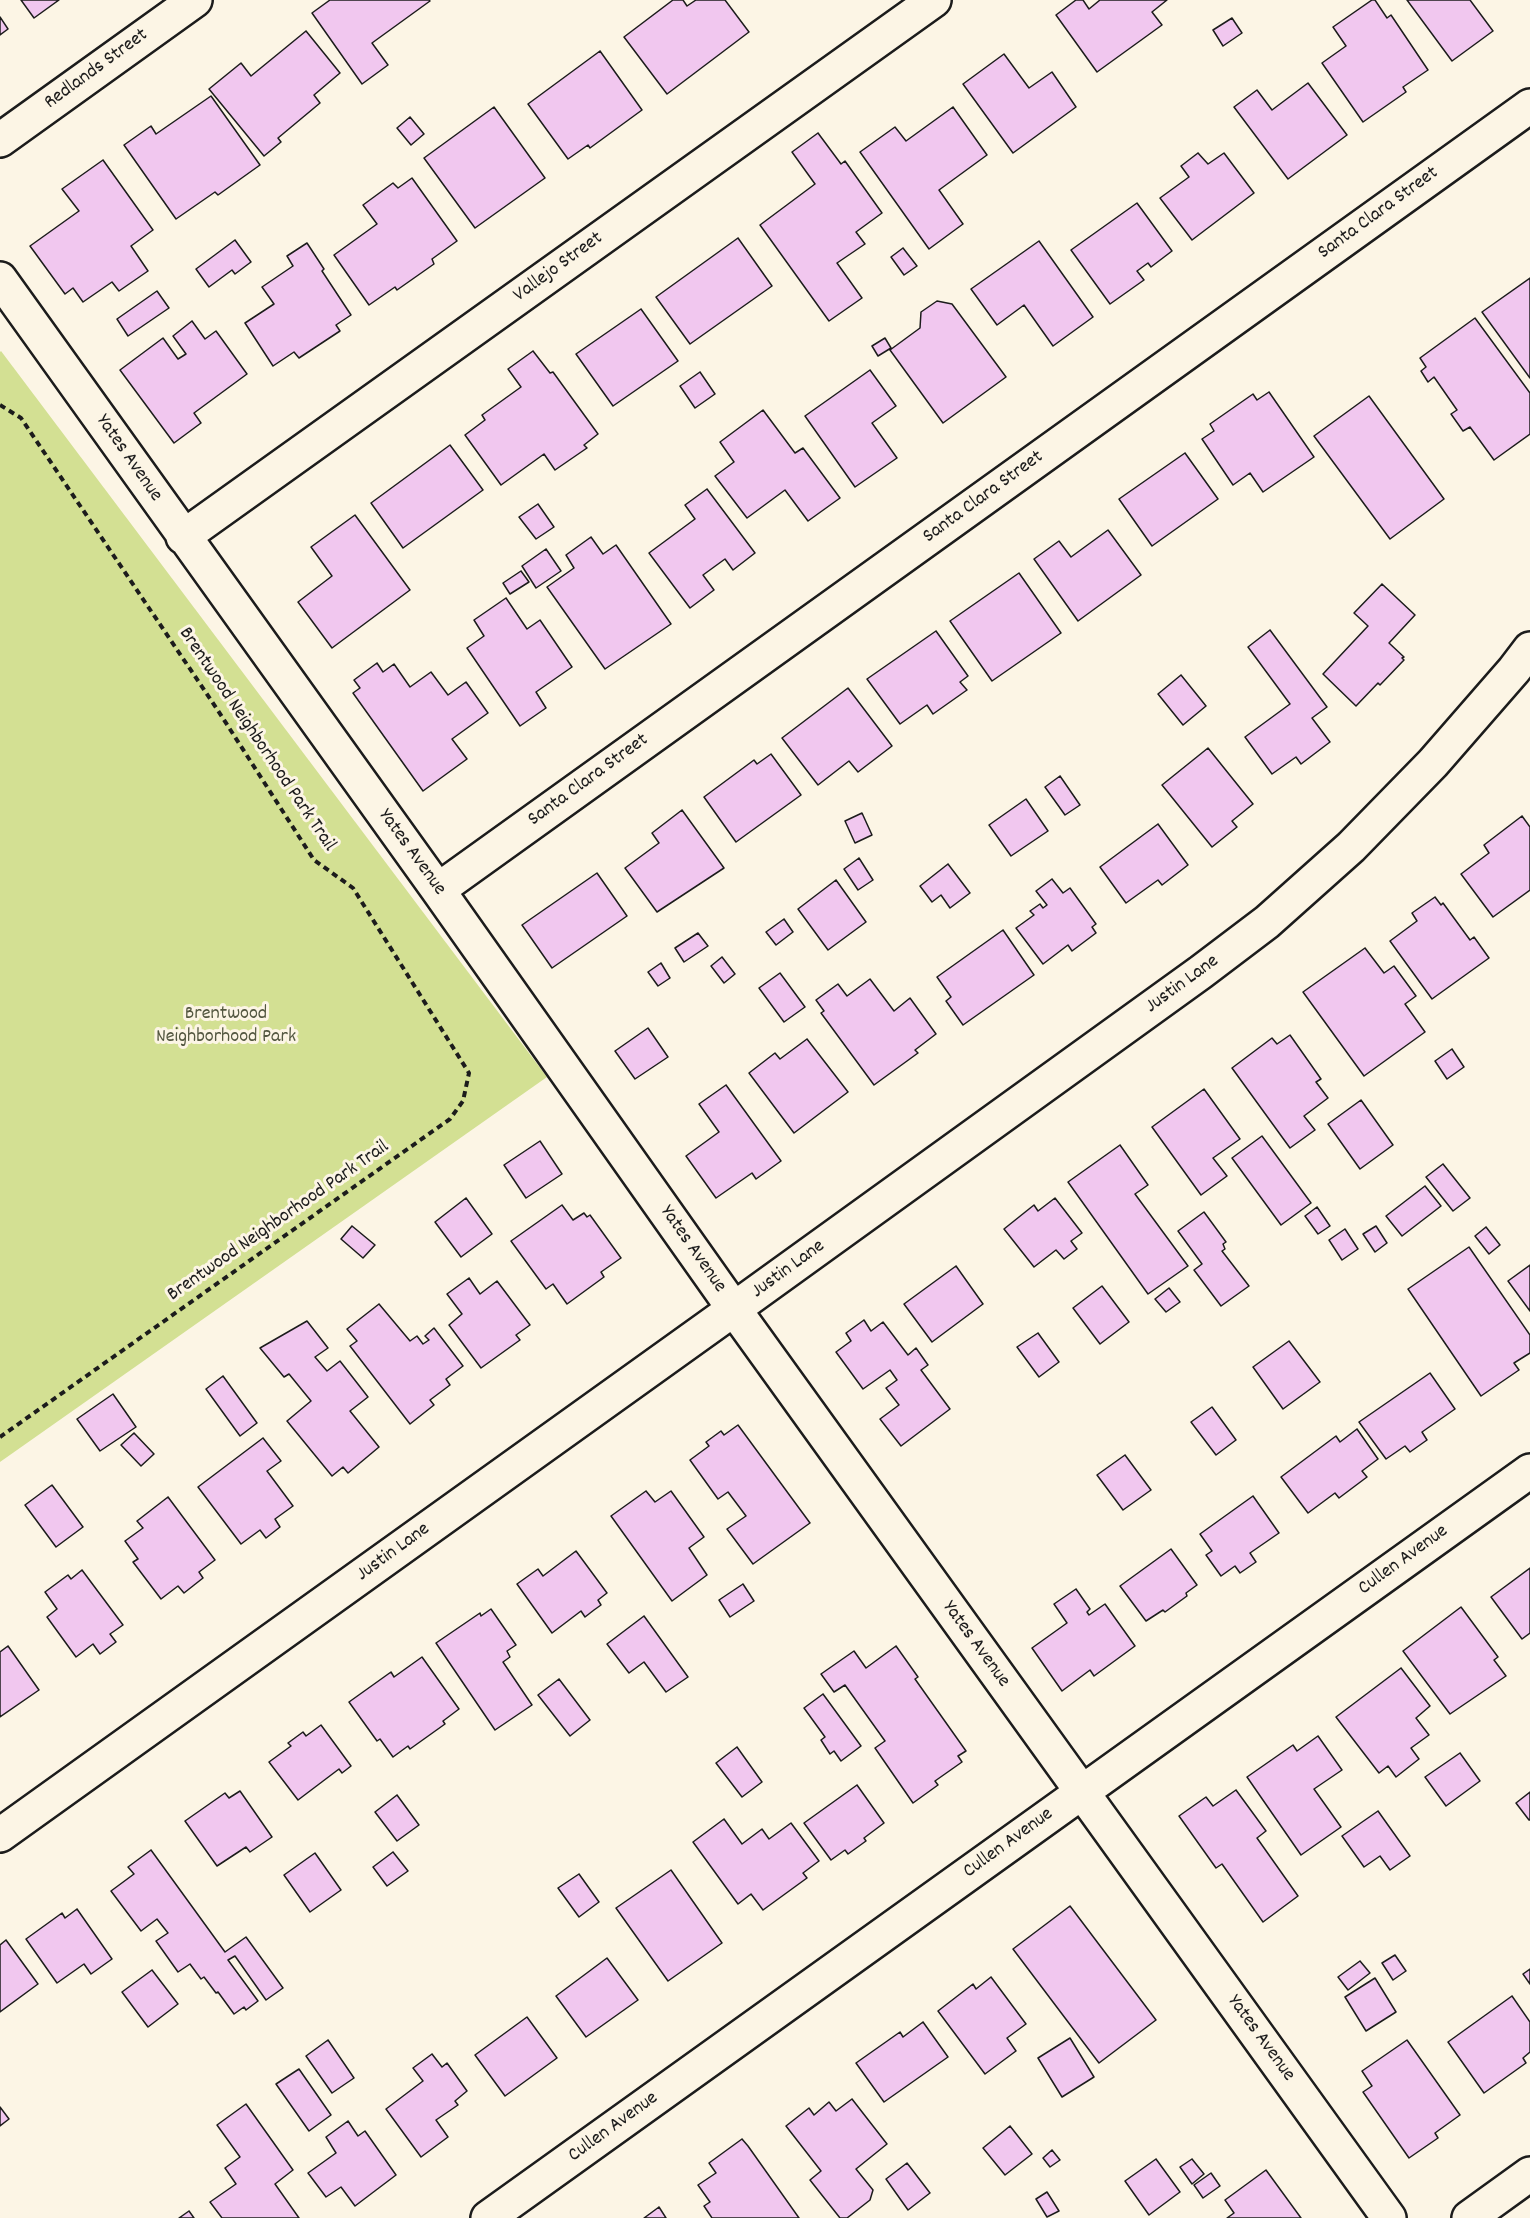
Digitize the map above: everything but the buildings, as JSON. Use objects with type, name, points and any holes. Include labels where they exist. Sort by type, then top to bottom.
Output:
[{"type":"street","name":"Redlands Street","points":[[0,140],[195,0]]},
{"type":"street","name":"Vallejo Street","points":[[183,537],[934,0]]},
{"type":"street","name":"Santa Clara Street","points":[[438,890],[1530,106]]},
{"type":"street","name":"Yates Avenue","points":[[0,279],[438,890],[734,1310],[1389,2218]]},
{"type":"street","name":"Justin Lane","points":[[0,1836],[734,1310],[1192,979],[1267,922],[1352,847],[1433,763],[1530,649]]},
{"type":"street","name":"Cullen Avenue","points":[[488,2218],[1530,1472]]},
{"type":"street","points":[[1469,2218],[1530,2174]]},
{"type":"path","name":"Brentwood Neighborhood Park Trail","points":[[0,405],[21,418],[218,708],[314,860],[352,888],[469,1073],[463,1101],[450,1119],[0,1437]]},
{"type":"green space","name":"Brentwood Neighborhood Park","points":[[0,352],[547,1077],[0,1462]]}]
